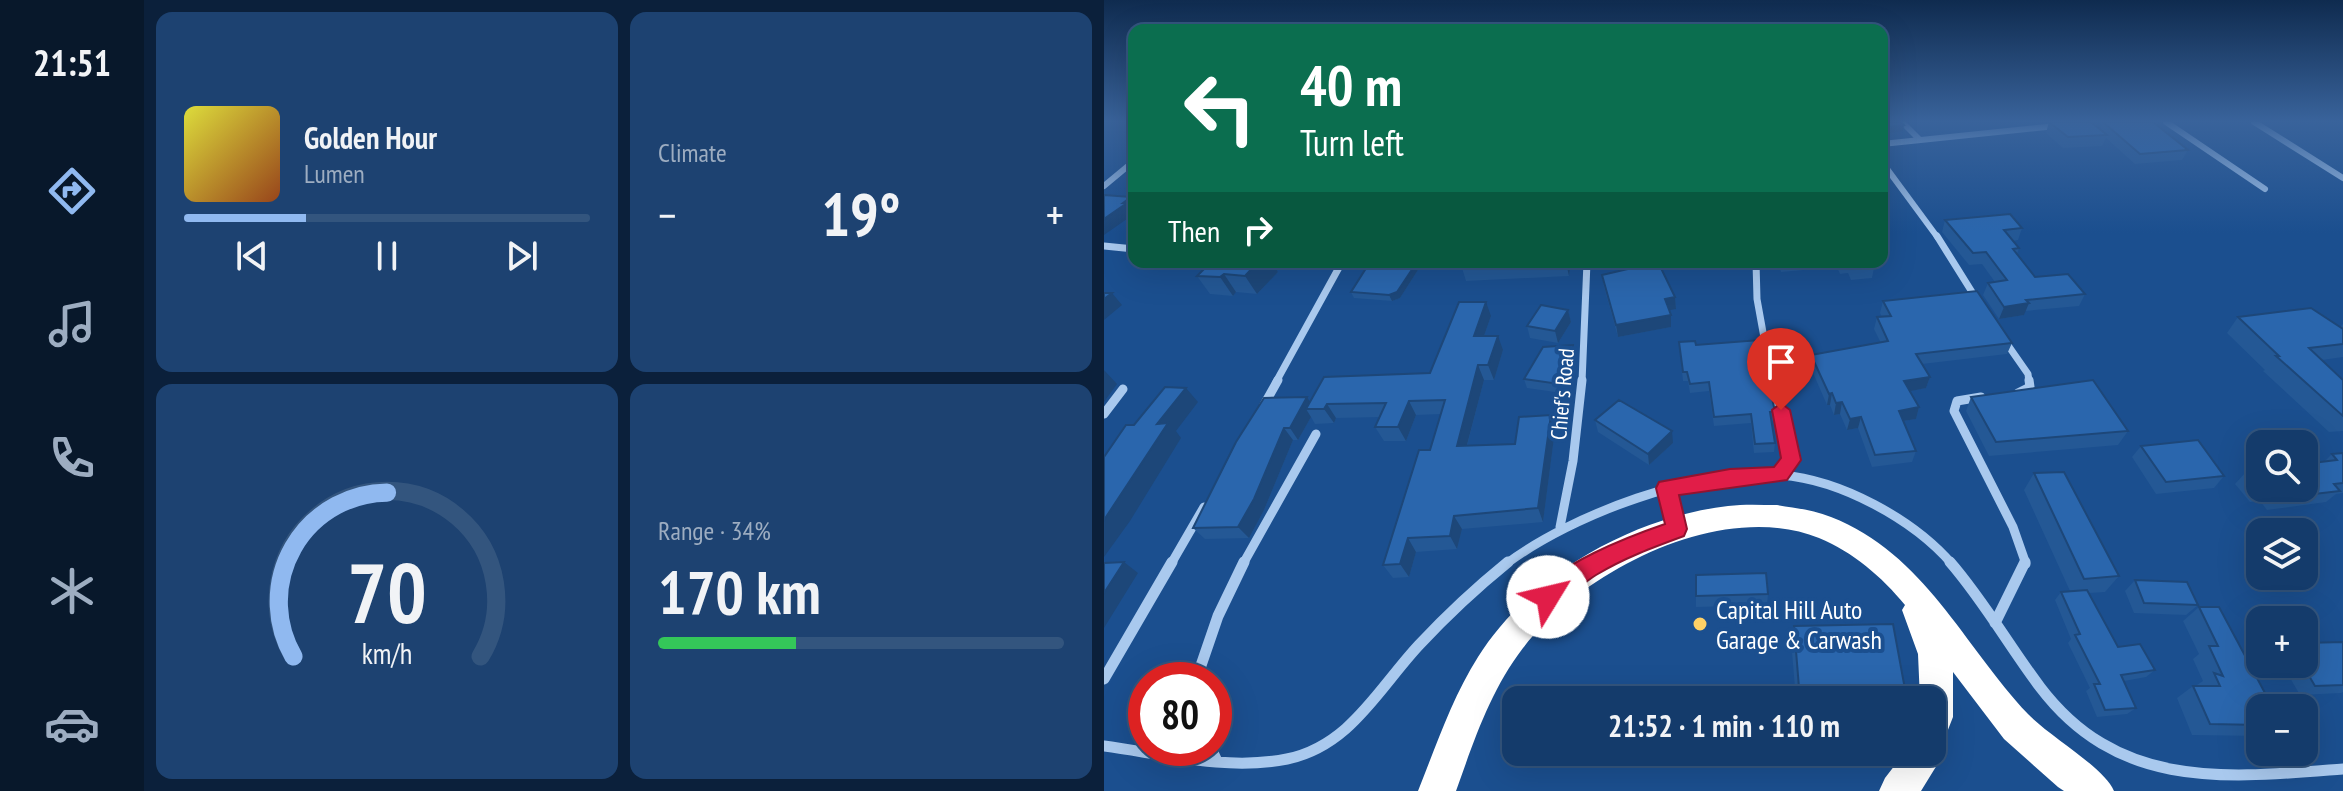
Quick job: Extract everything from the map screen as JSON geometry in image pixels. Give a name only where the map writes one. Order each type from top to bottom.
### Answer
[{"type":"highway","points":[[1437,791],[1465,719],[1490,668],[1513,635],[1548,597],[1588,568],[1629,547],[1677,529],[1732,518],[1781,516],[1831,529],[1867,549],[1902,579],[2008,717],[2055,763],[2095,791]]},
{"type":"highway","points":[[1902,579],[1926,624],[1938,672],[1938,686]]},
{"type":"highway","points":[[1898,791],[1917,766]]},
{"type":"street","points":[[2221,159],[2265,189]]},
{"type":"street","points":[[2313,159],[2343,178]]},
{"type":"street","points":[[1104,186],[1128,166]]},
{"type":"street","points":[[1888,170],[1931,227],[1984,310]]},
{"type":"street","points":[[1104,246],[1128,248]]},
{"type":"street","points":[[1260,412],[1339,268]]},
{"type":"street","name":"Chief's Road","points":[[1560,527],[1572,478],[1582,405],[1587,268]]},
{"type":"street","points":[[1756,268],[1757,299],[1769,368],[1791,460],[1780,475]]},
{"type":"street","points":[[1999,331],[2028,374],[2030,387],[2007,395]]},
{"type":"street","points":[[1104,414],[1123,389]]},
{"type":"street","points":[[1995,397],[1967,398],[1954,406],[1959,424],[2013,527],[2026,564],[1995,623]]},
{"type":"street","points":[[1201,662],[1260,532],[1316,434]]},
{"type":"street","points":[[1232,757],[1265,764],[1309,753],[1356,722],[1412,652],[1461,598],[1509,559],[1560,527],[1667,488],[1730,478],[1780,475],[1833,487],[1881,510],[1927,539],[1963,577],[2070,720],[2114,752],[2160,768],[2247,775],[2343,769]]},
{"type":"street","points":[[1667,488],[1677,529]]},
{"type":"street","points":[[1104,679],[1213,492]]},
{"type":"street","points":[[1104,746],[1128,748]]},
{"type":"building","points":[[1104,195],[1128,197],[1123,203],[1127,203],[1104,219]]},
{"type":"building","points":[[2010,214],[2022,228],[2004,230],[2019,248],[2013,249],[2035,277],[2068,274],[2085,294],[2026,300],[2029,303],[2004,307],[1988,283],[2007,280],[1986,252],[1973,253],[1945,220]]},
{"type":"building","points":[[1205,268],[1252,268],[1245,276],[1197,276]]},
{"type":"building","points":[[1366,268],[1413,268],[1397,292],[1389,295],[1351,292]]},
{"type":"building","points":[[1632,268],[1661,268],[1675,297],[1665,299],[1671,315],[1616,325],[1602,275]]},
{"type":"building","points":[[1977,291],[2012,343],[1916,354],[1930,377],[1904,381],[1919,407],[1899,411],[1916,451],[1875,455],[1861,417],[1850,419],[1842,402],[1836,403],[1811,355],[1888,341],[1877,317],[1891,316],[1883,301]]},
{"type":"building","points":[[1459,302],[1486,302],[1474,336],[1498,336],[1488,365],[1478,365],[1457,446],[1515,444],[1519,417],[1551,415],[1538,508],[1454,516],[1450,536],[1408,538],[1400,564],[1383,565],[1419,450],[1430,450],[1445,400],[1409,401],[1398,427],[1375,427],[1386,403],[1327,404],[1324,409],[1306,409],[1324,377],[1430,373]]},
{"type":"building","points":[[1541,305],[1568,310],[1555,331],[1527,326]]},
{"type":"building","points":[[2311,308],[2343,329],[2343,344],[2309,348],[2343,380],[2343,416],[2238,317]]},
{"type":"building","points":[[1760,340],[1775,412],[1770,412],[1775,443],[1755,444],[1751,414],[1714,417],[1709,382],[1690,384],[1687,372],[1683,372],[1679,342],[1695,341],[1696,345]]},
{"type":"building","points":[[1573,345],[1571,362],[1568,362],[1559,384],[1524,379],[1543,347]]},
{"type":"building","points":[[2093,380],[2128,431],[1996,442],[1971,397]]},
{"type":"building","points":[[1165,387],[1186,388],[1157,424],[1168,423],[1104,520],[1104,457],[1126,425],[1134,425]]},
{"type":"building","points":[[1307,397],[1290,428],[1284,428],[1254,499],[1238,527],[1193,528],[1236,442],[1264,398]]},
{"type":"building","points":[[1619,400],[1672,431],[1648,454],[1595,420]]},
{"type":"building","points":[[2198,440],[2224,476],[2166,482],[2141,446]]},
{"type":"building","points":[[2343,453],[2343,483],[2334,484],[2340,491],[2318,494],[2318,462],[2337,460],[2332,454]]},
{"type":"building","points":[[2064,472],[2119,576],[2084,579],[2034,473]]},
{"type":"building","points":[[1124,562],[1104,593],[1104,563]]},
{"type":"building","points":[[1766,573],[1768,594],[1696,596],[1696,575]]},
{"type":"building","points":[[2135,580],[2187,582],[2198,605],[2144,603]]},
{"type":"building","points":[[2087,590],[2118,647],[2140,644],[2155,670],[2121,675],[2136,708],[2105,710],[2094,684],[2100,684],[2075,635],[2080,634],[2061,592]]},
{"type":"building","points":[[2199,607],[2219,607],[2246,658],[2246,678],[2257,678],[2266,694],[2246,694],[2246,725],[2210,724],[2193,686],[2220,686],[2214,673],[2223,676],[2209,646],[2218,646]]},
{"type":"building","points":[[1893,624],[1904,686],[1799,686],[1794,626]]},
{"type":"building","points":[[2343,642],[2343,685],[2315,686],[2310,678],[2318,678],[2318,643]]},
{"type":"place","name":"Capital Hill Auto Garage & Carwash","points":[[1700,624]]},
{"type":"route","points":[[1548,597],[1588,568],[1629,547],[1677,529],[1667,488],[1730,478],[1780,475],[1791,460],[1781,410]]}]
